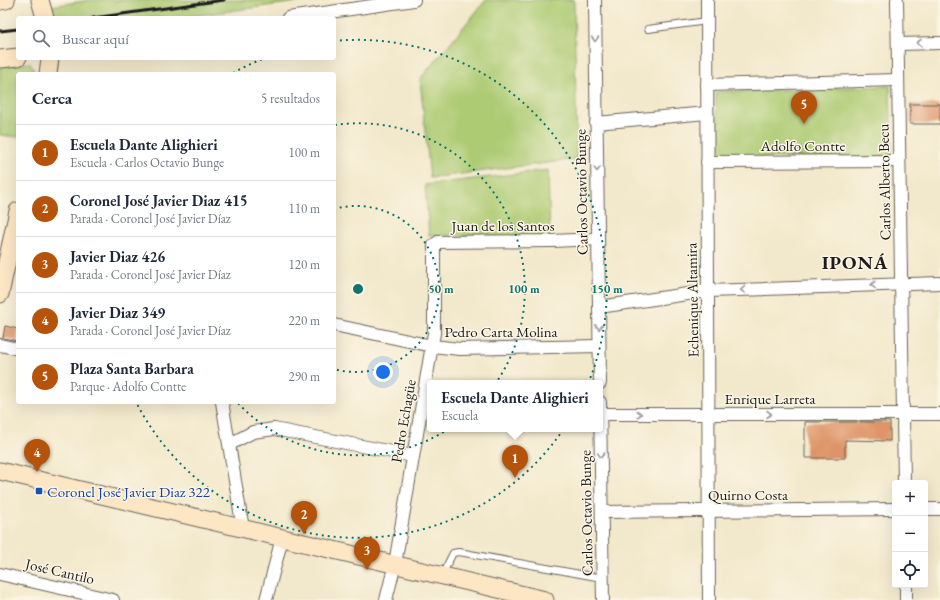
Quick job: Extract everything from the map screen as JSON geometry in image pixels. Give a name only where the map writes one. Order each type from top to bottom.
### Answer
[{"type":"main road","points":[[0,1],[6,0]]},
{"type":"main road","points":[[40,0],[44,16]]},
{"type":"main road","points":[[0,59],[16,56]]},
{"type":"main road","points":[[48,72],[50,60]]},
{"type":"main road","points":[[0,294],[16,220]]},
{"type":"main road","points":[[0,471],[442,575],[506,596],[545,600]]},
{"type":"street","points":[[302,16],[414,0]]},
{"type":"street","name":"Carlos Octavio Bunge","points":[[595,0],[600,380]]},
{"type":"street","name":"Echenique Altamira","points":[[706,0],[710,414],[710,600]]},
{"type":"street","name":"Carlos Alberto Becu","points":[[897,0],[904,480]]},
{"type":"street","points":[[898,44],[940,43]]},
{"type":"street","points":[[707,85],[898,80]]},
{"type":"street","points":[[596,123],[707,113]]},
{"type":"street","name":"Adolfo Contte","points":[[707,162],[899,161]]},
{"type":"street","name":"Juan de los Santos","points":[[434,245],[438,242],[598,239]]},
{"type":"street","name":"Pedro Echagüe","points":[[386,600],[395,564],[434,332],[434,245]]},
{"type":"street","points":[[599,307],[708,291],[940,283]]},
{"type":"street","name":"Pedro Carta Molina","points":[[336,325],[432,346],[475,350],[599,346]]},
{"type":"street","points":[[0,345],[16,348]]},
{"type":"street","points":[[222,404],[243,529]]},
{"type":"street","name":"Enrique Larreta","points":[[603,414],[940,414]]},
{"type":"street","points":[[230,444],[254,432],[274,429],[413,456]]},
{"type":"street","name":"Carlos Octavio Bunge","points":[[600,432],[603,600]]},
{"type":"street","name":"Quirno Costa","points":[[602,512],[892,509]]},
{"type":"street","points":[[928,509],[940,509]]},
{"type":"street","points":[[266,600],[282,538]]},
{"type":"street","name":"José Cantilo","points":[[0,574],[113,600]]},
{"type":"street","points":[[906,588],[906,600]]},
{"type":"lane","points":[[648,29],[707,21]]},
{"type":"lane","points":[[442,575],[453,553],[459,552],[602,578]]},
{"type":"green space","points":[[90,0],[312,0],[192,16],[48,16],[46,7]]},
{"type":"green space","points":[[486,0],[574,0],[577,159],[430,178],[420,79]]},
{"type":"green space","points":[[30,63],[34,70],[34,72],[16,72],[16,137],[0,135],[0,67]]},
{"type":"green space","points":[[890,86],[892,158],[717,157],[716,92]]},
{"type":"green space","points":[[548,170],[550,238],[429,235],[425,185]]},
{"type":"building","points":[[910,104],[940,104],[940,124],[910,124]]},
{"type":"building","points":[[5,326],[16,329],[16,341],[3,338]]},
{"type":"building","points":[[805,422],[890,422],[890,441],[845,440],[845,458],[805,458]]},
{"type":"railway","points":[[108,16],[224,0]]},
{"type":"railway","points":[[0,31],[16,29]]},
{"type":"place","name":"Plaza Santa Barbara","points":[[804,124]]},
{"type":"place","name":"Javier Diaz 349","points":[[37,472]]},
{"type":"place","name":"Escuela Dante Alighieri","points":[[515,478]]},
{"type":"place","name":"Coronel José Javier Diaz 322","points":[[39,491]]},
{"type":"place","name":"Coronel José Javier Diaz 415","points":[[304,534]]},
{"type":"place","name":"Javier Diaz 426","points":[[367,570]]},
{"type":"district","name":"IPONÁ","points":[[855,262]]}]
